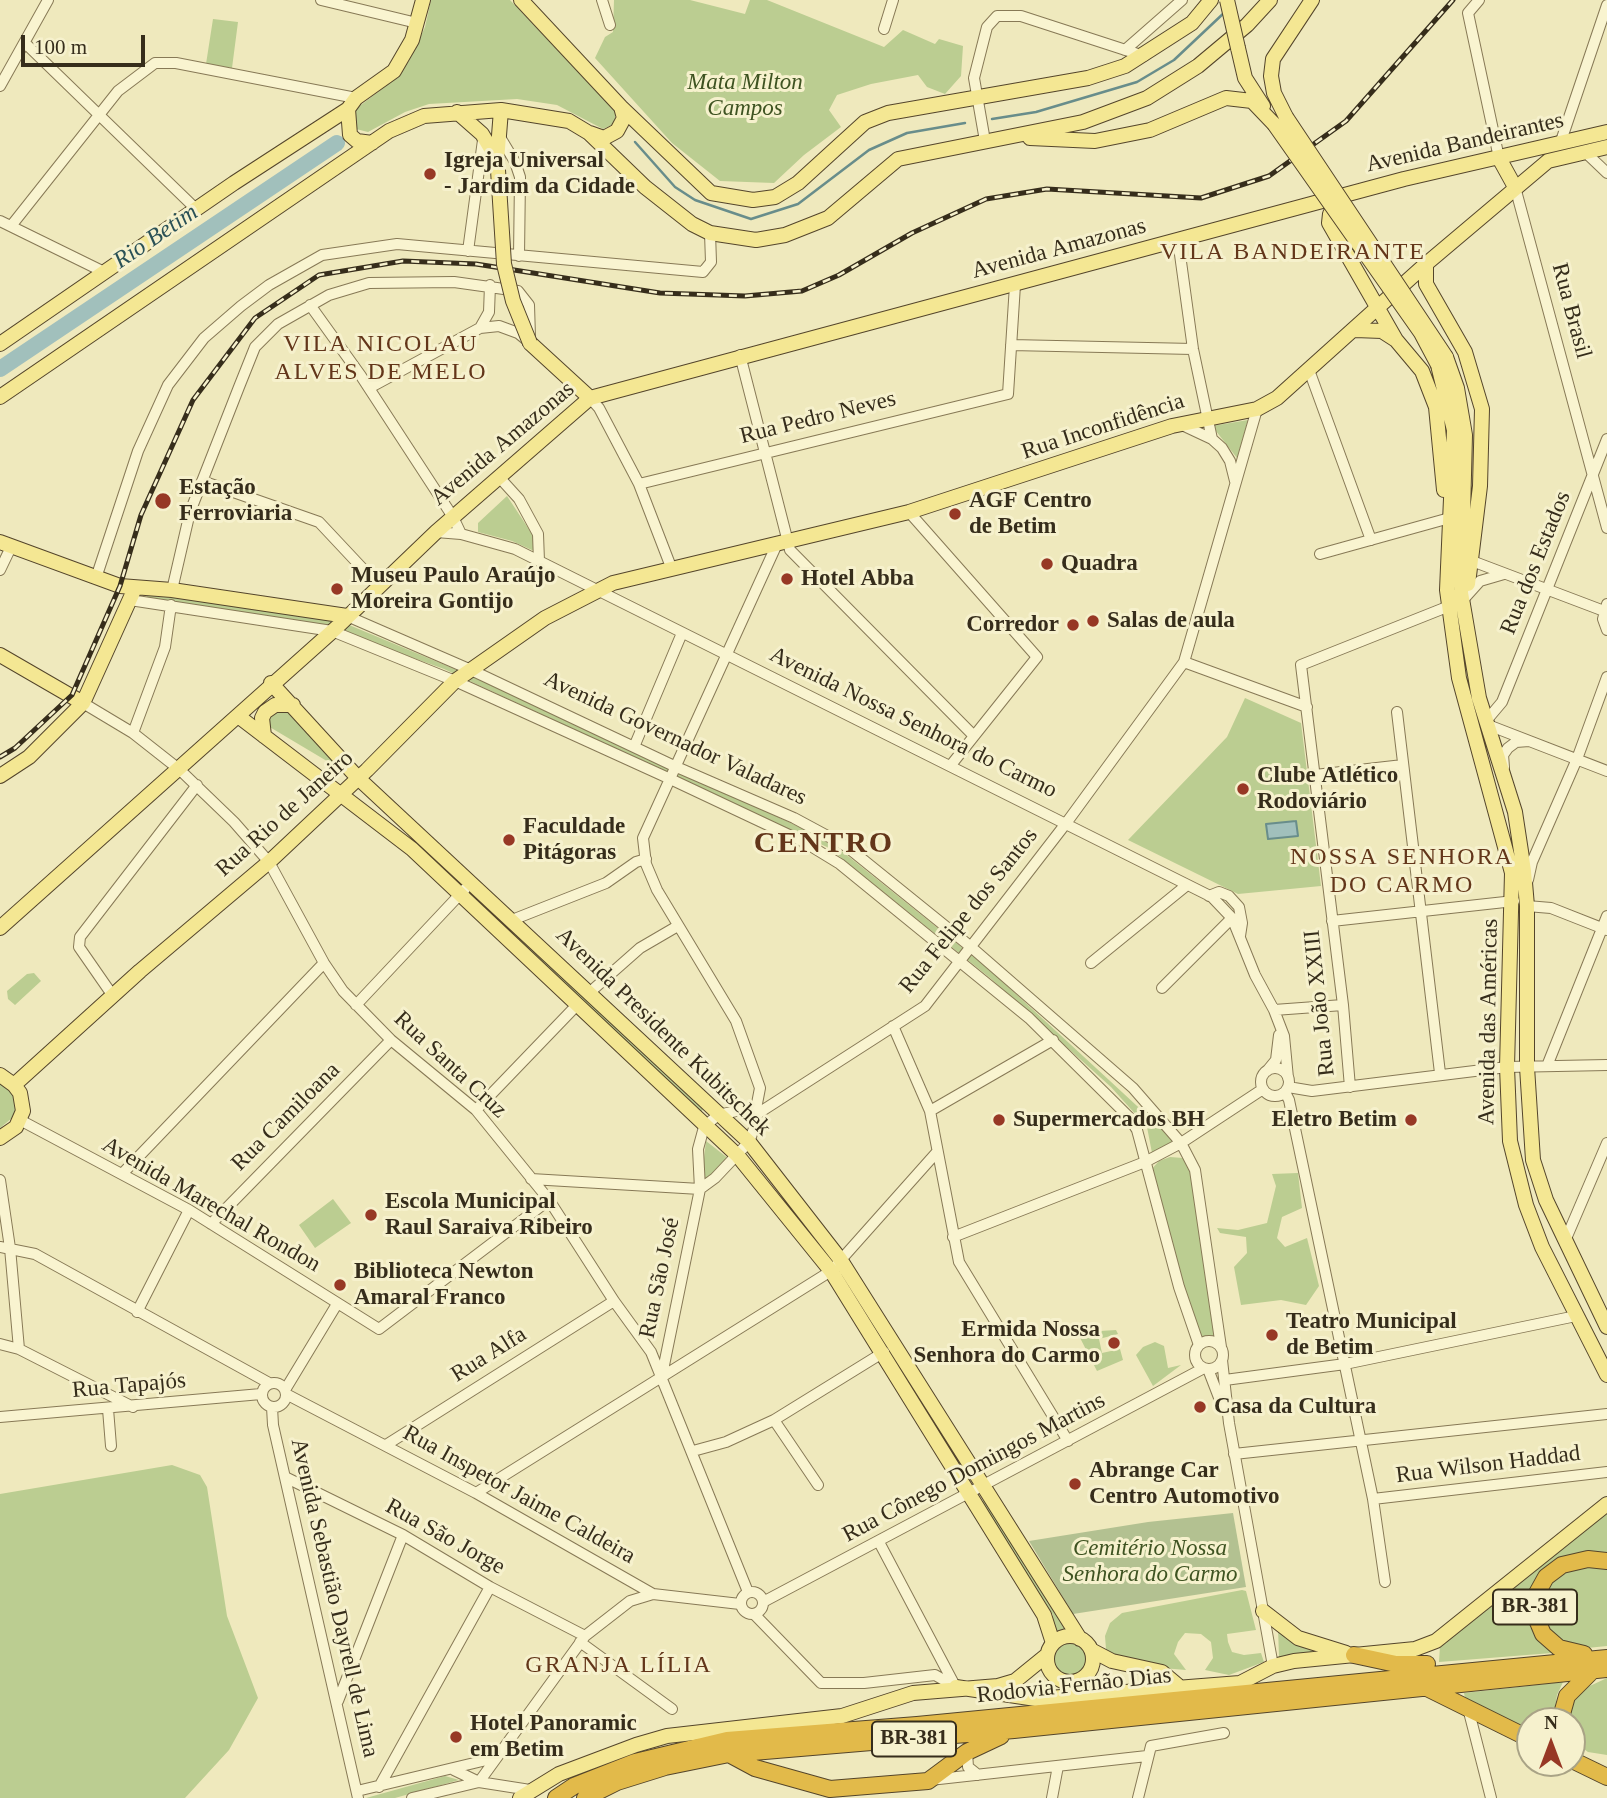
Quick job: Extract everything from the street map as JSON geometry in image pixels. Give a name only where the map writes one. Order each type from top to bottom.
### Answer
[{"type":"highway","name":"BR-381","points":[[1607,1561],[1575,1560],[1553,1570],[1540,1586],[1535,1605],[1543,1634],[1559,1648],[1580,1654],[1607,1656]]},
{"type":"highway","points":[[1354,1655],[1396,1664],[1474,1668]]},
{"type":"highway","name":"Rodovia Fernão Dias","points":[[556,1798],[583,1782],[635,1762],[727,1740],[917,1726],[1189,1696],[1318,1687],[1364,1679],[1607,1656]]},
{"type":"highway","points":[[1564,1707],[1567,1696],[1600,1670]]},
{"type":"highway","name":"Rodovia Fernão Dias","points":[[585,1798],[617,1782],[665,1767],[729,1754],[1014,1730],[1600,1670]]},
{"type":"highway","points":[[1240,1683],[1327,1677],[1364,1679]]},
{"type":"highway","points":[[1427,1688],[1516,1732]]},
{"type":"highway","points":[[729,1754],[755,1768],[830,1789],[928,1781],[967,1752],[1014,1730]]},
{"type":"highway","points":[[1586,1758],[1607,1762]]},
{"type":"highway","points":[[1586,1767],[1607,1777]]},
{"type":"main road","points":[[0,344],[352,103],[394,71],[412,40],[422,0]]},
{"type":"main road","points":[[521,0],[621,107],[711,193],[753,200],[775,197],[798,183],[865,122],[888,113],[976,100],[1088,78],[1144,56],[1192,23],[1212,0]]},
{"type":"main road","points":[[1227,0],[1241,46]]},
{"type":"main road","points":[[1236,0],[1245,78],[1278,118],[1420,333],[1442,361]]},
{"type":"main road","points":[[589,133],[645,187],[692,224],[710,233],[756,240],[785,235],[828,218],[898,159],[1083,122],[1147,98],[1198,66],[1247,25],[1270,0]]},
{"type":"main road","points":[[1278,118],[1271,76],[1273,59],[1312,0]]},
{"type":"main road","points":[[1007,137],[1095,141],[1150,130],[1226,97],[1252,101],[1278,118]]},
{"type":"main road","points":[[352,103],[349,135],[357,141],[372,143]]},
{"type":"main road","points":[[0,397],[389,131],[424,116],[501,110],[569,121],[604,138],[617,131],[624,118],[621,107]]},
{"type":"main road","points":[[501,110],[497,164],[504,264],[513,301],[530,343],[590,398]]},
{"type":"main road","points":[[457,112],[482,134],[497,164]]},
{"type":"main road","name":"Avenida Bandeirantes","points":[[1333,198],[1607,132]]},
{"type":"main road","name":"Avenida Bandeirantes","points":[[1548,161],[1607,147]]},
{"type":"main road","points":[[1499,158],[1515,187]]},
{"type":"main road","name":"Rua Inconfidência","points":[[595,591],[671,566],[782,543],[909,512],[1180,424],[1257,409],[1277,398],[1426,264],[1548,161]]},
{"type":"main road","points":[[1357,192],[1330,214],[1329,223],[1396,340],[1422,371],[1436,407],[1442,440],[1448,564]]},
{"type":"main road","name":"Avenida Amazonas","points":[[0,928],[332,631],[436,532],[590,398],[740,355],[1015,285],[1333,198]]},
{"type":"main road","name":"Avenida das Américas","points":[[1426,264],[1426,284],[1468,360],[1482,409],[1481,473],[1472,561],[1469,582],[1457,600]]},
{"type":"main road","points":[[1355,330],[1382,331],[1396,340]]},
{"type":"main road","name":"Avenida das Américas","points":[[1442,361],[1454,430],[1448,564],[1479,698],[1515,812],[1526,887],[1521,903],[1507,1067],[1510,1141],[1526,1205],[1576,1316],[1602,1356],[1607,1375]]},
{"type":"main road","name":"Avenida das Américas","points":[[1442,361],[1457,388],[1465,435],[1457,600],[1459,678],[1521,903],[1530,1143],[1546,1200],[1607,1328]]},
{"type":"main road","points":[[0,776],[29,757],[83,703],[133,594],[6,545]]},
{"type":"main road","name":"Avenida Governador Valadares","points":[[133,594],[172,590],[347,616]]},
{"type":"main road","name":"Rua Rio de Janeiro","points":[[15,1085],[113,996],[269,862],[469,669],[545,618],[595,591]]},
{"type":"main road","points":[[0,655],[83,703]]},
{"type":"main road","points":[[1459,678],[1475,675]]},
{"type":"main road","name":"Avenida Presidente Kubitschek","points":[[271,683],[358,778],[750,1142],[984,1486],[1080,1639]]},
{"type":"main road","points":[[264,736],[262,718],[265,712],[275,705],[293,705]]},
{"type":"main road","name":"Avenida Presidente Kubitschek","points":[[238,716],[412,849],[704,1127],[738,1156],[836,1265],[884,1352],[1044,1615],[1050,1649]]},
{"type":"main road","points":[[1498,815],[1515,812]]},
{"type":"main road","points":[[0,1075],[15,1085],[22,1102],[20,1120],[9,1133],[0,1138]]},
{"type":"main road","points":[[1526,1205],[1533,1196],[1546,1200]]},
{"type":"main road","points":[[956,1687],[1036,1699],[1181,1688],[1240,1683],[1273,1666],[1294,1661],[1415,1649],[1436,1641],[1607,1504]]},
{"type":"main road","points":[[1263,1611],[1298,1638],[1354,1655]]},
{"type":"main road","points":[[1066,1636],[1080,1639],[1091,1650],[1092,1665],[1088,1672],[1068,1682],[1060,1680],[1049,1670],[1050,1649],[1066,1636]]},
{"type":"main road","name":"Rodovia Fernão Dias","points":[[525,1794],[582,1765],[667,1736],[842,1716],[887,1699],[956,1687],[998,1686],[1015,1681],[1050,1649]]},
{"type":"main road","name":"Rodovia Fernão Dias","points":[[1091,1650],[1112,1661],[1162,1672],[1181,1688]]},
{"type":"street","points":[[0,86],[48,0]]},
{"type":"street","points":[[321,0],[417,23]]},
{"type":"street","points":[[602,0],[610,25]]},
{"type":"street","points":[[884,29],[893,0]]},
{"type":"street","points":[[1125,50],[1182,0]]},
{"type":"street","points":[[1479,0],[1468,13],[1499,158]]},
{"type":"street","points":[[1560,144],[1607,5]]},
{"type":"street","points":[[985,141],[974,78],[987,27],[997,16],[1021,16],[1144,56]]},
{"type":"street","points":[[25,43],[195,209]]},
{"type":"street","points":[[104,272],[5,224],[118,91],[155,62],[176,63],[352,103]]},
{"type":"street","points":[[468,251],[484,151],[482,134]]},
{"type":"street","points":[[500,137],[515,162],[520,177],[519,256]]},
{"type":"street","points":[[1585,152],[1607,173]]},
{"type":"street","name":"Rua Brasil","points":[[1515,187],[1607,528]]},
{"type":"street","points":[[96,578],[154,410],[167,385],[214,330],[269,285],[322,255],[397,244],[703,272],[711,262],[710,233]]},
{"type":"street","points":[[1178,240],[1193,349],[1212,439]]},
{"type":"street","points":[[172,590],[190,512],[255,347],[278,324],[329,295],[369,283],[454,282],[519,291],[530,312],[530,343]]},
{"type":"street","points":[[480,328],[492,300],[490,285]]},
{"type":"street","points":[[1015,285],[1011,345],[1193,349]]},
{"type":"street","points":[[310,305],[369,388],[453,517],[461,534]]},
{"type":"street","points":[[369,388],[480,328],[499,326],[518,333],[530,343]]},
{"type":"street","name":"Rua Pedro Neves","points":[[639,484],[1008,394],[1011,345]]},
{"type":"street","points":[[740,355],[782,543],[974,736]]},
{"type":"street","points":[[1309,370],[1371,540]]},
{"type":"street","points":[[590,398],[599,408],[639,484],[671,566]]},
{"type":"street","name":"Rua Felipe dos Santos","points":[[754,1116],[925,1006],[1184,662],[1257,409]]},
{"type":"street","points":[[1180,424],[1212,439],[1230,461],[1235,484]]},
{"type":"street","name":"Rua dos Estados","points":[[1487,723],[1502,702],[1604,454],[1607,439]]},
{"type":"street","points":[[1586,445],[1604,454]]},
{"type":"street","points":[[499,477],[519,499],[538,534],[539,561]]},
{"type":"street","points":[[202,481],[319,522],[379,586]]},
{"type":"street","points":[[909,512],[1037,657],[951,765]]},
{"type":"street","points":[[1321,554],[1446,519]]},
{"type":"street","name":"Avenida Nossa Senhora do Carmo","points":[[436,532],[461,534],[515,549],[1187,884],[1209,896],[1232,918],[1284,1035],[1287,1086],[1373,1499],[1385,1582]]},
{"type":"street","points":[[531,1179],[699,1189],[738,1156],[750,1142],[756,1129],[754,1116],[760,1087],[736,1021],[657,890],[646,859],[643,838],[727,654],[782,543]]},
{"type":"street","points":[[0,570],[6,545]]},
{"type":"street","points":[[1472,561],[1547,590],[1605,608],[1607,630]]},
{"type":"street","points":[[1457,600],[1480,581],[1504,574]]},
{"type":"street","name":"Avenida Governador Valadares","points":[[133,594],[171,606],[332,631],[455,681],[818,850],[1053,1040],[1129,1117],[1137,1130],[1197,1350]]},
{"type":"street","name":"Rua João XXIII","points":[[1350,1087],[1343,1006],[1301,665],[1457,600]]},
{"type":"street","points":[[133,733],[165,646],[171,606]]},
{"type":"street","name":"Avenida Governador Valadares","points":[[347,616],[469,669],[675,767],[794,818],[846,846],[971,947],[1133,1087],[1181,1143],[1195,1170],[1221,1348]]},
{"type":"street","points":[[634,747],[682,633]]},
{"type":"street","points":[[1184,662],[1307,707]]},
{"type":"street","points":[[1526,887],[1539,846],[1577,759],[1607,677]]},
{"type":"street","points":[[1479,698],[1492,703],[1502,702]]},
{"type":"street","name":"Rua Santa Cruz","points":[[83,703],[133,733],[197,785],[269,862],[324,963],[356,1005],[391,1041],[475,1110],[548,1200],[651,1352],[748,1592]]},
{"type":"street","points":[[1397,712],[1440,1073]]},
{"type":"street","points":[[1487,723],[1607,771]]},
{"type":"street","points":[[1505,779],[1503,755],[1516,742],[1532,741]]},
{"type":"street","points":[[1315,775],[1403,765]]},
{"type":"street","points":[[113,996],[79,947],[80,937],[197,785]]},
{"type":"street","points":[[1520,834],[1527,845],[1539,846]]},
{"type":"street","points":[[512,920],[606,883],[636,862],[646,859]]},
{"type":"street","points":[[356,1005],[472,882]]},
{"type":"street","points":[[1091,963],[1187,884]]},
{"type":"street","points":[[1209,896],[1219,892],[1229,896],[1239,907],[1242,923],[1240,936]]},
{"type":"street","points":[[1332,921],[1521,903],[1551,908],[1605,929]]},
{"type":"street","points":[[1547,1066],[1605,929],[1607,916]]},
{"type":"street","points":[[1162,988],[1232,918]]},
{"type":"street","points":[[589,993],[640,948],[677,927]]},
{"type":"street","points":[[122,1174],[324,963]]},
{"type":"street","points":[[475,1110],[576,1006]]},
{"type":"street","points":[[1274,1010],[1343,1006]]},
{"type":"street","name":"Avenida Nossa Senhora do Carmo","points":[[1266,1072],[1276,1060],[1279,1025]]},
{"type":"street","points":[[893,1026],[930,1111],[953,1237],[966,1278],[1068,1441]]},
{"type":"street","points":[[930,1111],[1053,1040]]},
{"type":"street","name":"Rua Camiloana","points":[[211,1224],[391,1041]]},
{"type":"street","points":[[1287,1086],[1273,1096],[1263,1089],[1262,1079],[1266,1072],[1279,1069],[1287,1086],[1300,1092],[1507,1067],[1607,1065]]},
{"type":"street","points":[[1147,1166],[1263,1089]]},
{"type":"street","points":[[704,1127],[718,1115],[741,1110],[754,1116]]},
{"type":"street","name":"Avenida Marechal Rondon","points":[[20,1120],[189,1210],[379,1329],[548,1200]]},
{"type":"street","name":"Rua São José","points":[[662,1375],[699,1189],[698,1149],[704,1127]]},
{"type":"street","points":[[1565,1241],[1607,1143]]},
{"type":"street","points":[[476,1493],[662,1375],[675,1372],[836,1265],[937,1152]]},
{"type":"street","points":[[953,1237],[1147,1166],[1168,1155],[1188,1156]]},
{"type":"street","points":[[0,1180],[5,1247],[19,1349]]},
{"type":"street","points":[[137,1312],[189,1210]]},
{"type":"street","points":[[5,1247],[35,1254],[269,1383],[280,1384],[286,1392]]},
{"type":"street","name":"Rua Alfa","points":[[386,1445],[614,1301]]},
{"type":"street","points":[[269,1383],[261,1394],[265,1404],[272,1407],[284,1402],[286,1392],[337,1304]]},
{"type":"street","points":[[1225,1380],[1345,1364],[1576,1316]]},
{"type":"street","points":[[1161,1391],[1197,1350],[1212,1341],[1221,1348],[1234,1454],[1273,1666]]},
{"type":"street","points":[[0,1344],[19,1349],[133,1407]]},
{"type":"street","points":[[1197,1350],[1229,1423]]},
{"type":"street","points":[[693,1451],[726,1442],[774,1420],[884,1352]]},
{"type":"street","points":[[1206,1368],[1218,1366],[1222,1360]]},
{"type":"street","name":"Rua Cônego Domingos Martins","points":[[763,1602],[1206,1368]]},
{"type":"street","name":"Rua Inspetor Jaime Caldeira","points":[[286,1392],[476,1493],[653,1594],[740,1604]]},
{"type":"street","name":"Rua Tapajós","points":[[0,1417],[261,1394]]},
{"type":"street","name":"Avenida Sebastião Dayrell de Lima","points":[[272,1407],[273,1425],[358,1795]]},
{"type":"street","points":[[108,1409],[111,1446]]},
{"type":"street","points":[[1234,1454],[1607,1415]]},
{"type":"street","points":[[774,1420],[818,1485]]},
{"type":"street","name":"Rua Wilson Haddad","points":[[1373,1499],[1607,1472]]},
{"type":"street","name":"Rua São Jorge","points":[[285,1477],[403,1535],[582,1639],[672,1709]]},
{"type":"street","points":[[338,1701],[403,1535]]},
{"type":"street","points":[[879,1542],[956,1687]]},
{"type":"street","points":[[379,1787],[490,1587]]},
{"type":"street","points":[[754,1614],[760,1610],[763,1602],[758,1594],[748,1592],[740,1604],[745,1612],[754,1614],[821,1683],[864,1683],[935,1675],[956,1687]]},
{"type":"street","points":[[412,1798],[479,1782],[582,1639],[630,1601],[653,1594]]},
{"type":"street","points":[[1468,1708],[1491,1798]]},
{"type":"street","points":[[1138,1798],[1147,1756],[1155,1744],[1224,1733]]},
{"type":"street","points":[[967,1752],[968,1767],[978,1775]]},
{"type":"street","points":[[928,1781],[1147,1756]]},
{"type":"street","points":[[358,1795],[379,1787],[495,1758]]},
{"type":"street","points":[[1052,1798],[1058,1766]]},
{"type":"street","points":[[454,1770],[479,1782],[525,1794]]},
{"type":"green space","points":[[431,0],[510,0],[616,112],[614,124],[603,129],[557,105],[517,99],[429,104],[405,112],[368,132],[356,129],[353,111],[386,86],[409,61],[425,27]]},
{"type":"green space","name":"Mata Milton Campos","points":[[614,0],[690,0],[745,14],[750,0],[767,0],[884,47],[903,30],[935,44],[939,39],[963,46],[961,76],[945,94],[927,87],[918,75],[871,84],[837,95],[829,110],[841,127],[804,155],[774,183],[720,181],[672,143],[595,58],[605,37],[613,32]]},
{"type":"green space","points":[[213,19],[238,22],[232,68],[206,64]]},
{"type":"green space","points":[[1248,420],[1237,458],[1212,426]]},
{"type":"green space","points":[[507,496],[536,540],[534,551],[512,541],[478,532],[478,523]]},
{"type":"green space","points":[[148,592],[330,617],[507,691],[810,832],[843,852],[990,970],[1176,1142],[1152,1153],[1147,1127],[1111,1087],[990,978],[829,848],[444,669],[322,625],[146,600]]},
{"type":"green space","name":"Clube Atlético Rodoviário","points":[[1245,698],[1301,723],[1321,886],[1238,894],[1128,840],[1227,737]]},
{"type":"green space","points":[[275,709],[286,710],[347,773],[268,726],[266,721]]},
{"type":"green space","points":[[473,890],[704,1107],[700,1115],[467,898]]},
{"type":"green space","points":[[34,973],[41,981],[15,1005],[8,999],[7,991],[27,974]]},
{"type":"green space","points":[[0,1080],[14,1093],[16,1110],[12,1118],[0,1128]]},
{"type":"green space","points":[[706,1141],[729,1159],[702,1184],[702,1175]]},
{"type":"green space","points":[[1170,1157],[1183,1158],[1192,1166],[1217,1340],[1211,1337],[1199,1340],[1150,1171],[1159,1161]]},
{"type":"green space","points":[[1298,1173],[1302,1208],[1282,1217],[1277,1238],[1285,1247],[1307,1238],[1319,1286],[1306,1305],[1281,1300],[1241,1305],[1234,1267],[1247,1253],[1246,1237],[1220,1233],[1217,1228],[1238,1230],[1267,1223],[1276,1186],[1272,1174]]},
{"type":"green space","points":[[333,1199],[351,1223],[315,1248],[299,1225]]},
{"type":"green space","points":[[1093,1326],[1100,1331],[1116,1330],[1118,1334],[1099,1339],[1102,1353],[1120,1349],[1123,1360],[1097,1371],[1076,1330]]},
{"type":"green space","points":[[1155,1342],[1164,1346],[1168,1368],[1181,1365],[1153,1386],[1136,1355],[1143,1347]]},
{"type":"green space","points":[[172,1465],[200,1475],[207,1487],[227,1616],[258,1698],[229,1750],[185,1798],[0,1798],[0,1494]]},
{"type":"green space","points":[[993,1496],[1073,1630],[1054,1635],[1053,1615],[980,1503]]},
{"type":"green space","name":"Cemitério Nossa Senhora do Carmo","points":[[1233,1513],[1246,1587],[1073,1614],[1029,1541],[1148,1522]]},
{"type":"green space","points":[[1607,1513],[1607,1553],[1588,1551],[1559,1558],[1540,1572],[1528,1593],[1527,1617],[1531,1628],[1552,1653],[1439,1662],[1440,1646]]},
{"type":"green space","points":[[1589,1566],[1607,1569],[1607,1646],[1587,1648],[1562,1641],[1549,1630],[1543,1614],[1544,1597],[1552,1582],[1566,1572]]},
{"type":"green space","points":[[1246,1591],[1256,1630],[1227,1634],[1228,1642],[1232,1652],[1244,1655],[1261,1653],[1264,1662],[1229,1675],[1205,1670],[1213,1658],[1211,1642],[1201,1634],[1185,1633],[1178,1642],[1174,1654],[1186,1670],[1162,1668],[1114,1657],[1106,1649],[1105,1636],[1110,1623],[1122,1613]]},
{"type":"green space","points":[[1278,1628],[1324,1652],[1279,1657]]},
{"type":"green space","points":[[1068,1640],[1081,1645],[1086,1658],[1081,1671],[1068,1676],[1055,1671],[1050,1658],[1055,1645]]},
{"type":"green space","points":[[1607,1678],[1607,1755],[1586,1751],[1586,1707],[1572,1707],[1579,1691]]},
{"type":"green space","points":[[1563,1682],[1555,1707],[1516,1707],[1516,1726],[1465,1698],[1464,1693]]},
{"type":"green space","points":[[445,1776],[459,1780],[395,1798],[366,1798]]},
{"type":"water","points":[[1296,821],[1298,836],[1268,839],[1266,824]]},
{"type":"waterway","points":[[992,119],[1036,112],[1137,82],[1174,60],[1225,12]]},
{"type":"waterway","points":[[635,142],[675,187],[695,200],[751,219],[798,204],[869,150],[907,133],[965,123]]},
{"type":"waterway","name":"Rio Betim","points":[[0,369],[337,143]]},
{"type":"railway","points":[[0,757],[15,748],[72,695],[120,586],[141,515],[193,400],[255,318],[319,275],[403,261],[476,264],[660,293],[745,296],[802,291],[839,275],[912,233],[986,199],[1047,189],[1201,198],[1269,176],[1346,121],[1453,0]]},
{"type":"place","name":"Igreja Universal - Jardim da Cidade","points":[[430,174]]},
{"type":"place","name":"Estação Ferroviaria","points":[[163,501]]},
{"type":"place","name":"AGF Centro de Betim","points":[[955,514]]},
{"type":"place","name":"Quadra","points":[[1047,564]]},
{"type":"place","name":"Hotel Abba","points":[[787,579]]},
{"type":"place","name":"Museu Paulo Araújo Moreira Gontijo","points":[[337,589]]},
{"type":"place","name":"Salas de aula","points":[[1093,621]]},
{"type":"place","name":"Corredor","points":[[1073,625]]},
{"type":"place","name":"Clube Atlético Rodoviário","points":[[1243,789]]},
{"type":"place","name":"Faculdade Pitágoras","points":[[509,840]]},
{"type":"place","name":"Supermercados BH","points":[[999,1120]]},
{"type":"place","name":"Eletro Betim","points":[[1411,1120]]},
{"type":"place","name":"Escola Municipal Raul Saraiva Ribeiro","points":[[371,1215]]},
{"type":"place","name":"Biblioteca Newton Amaral Franco","points":[[340,1285]]},
{"type":"place","name":"Teatro Municipal de Betim","points":[[1272,1335]]},
{"type":"place","name":"Ermida Nossa Senhora do Carmo","points":[[1114,1343]]},
{"type":"place","name":"Casa da Cultura","points":[[1200,1407]]},
{"type":"place","name":"Abrange Car Centro Automotivo","points":[[1075,1484]]},
{"type":"place","name":"Hotel Panoramic em Betim","points":[[456,1737]]},
{"type":"district","name":"VILA BANDEIRANTE","points":[[1293,253]]},
{"type":"district","name":"VILA NICOLAU ALVES DE MELO","points":[[381,359]]},
{"type":"district","name":"CENTRO","points":[[824,844]]},
{"type":"district","name":"NOSSA SENHORA DO CARMO","points":[[1402,872]]},
{"type":"district","name":"GRANJA LÍLIA","points":[[619,1666]]}]
